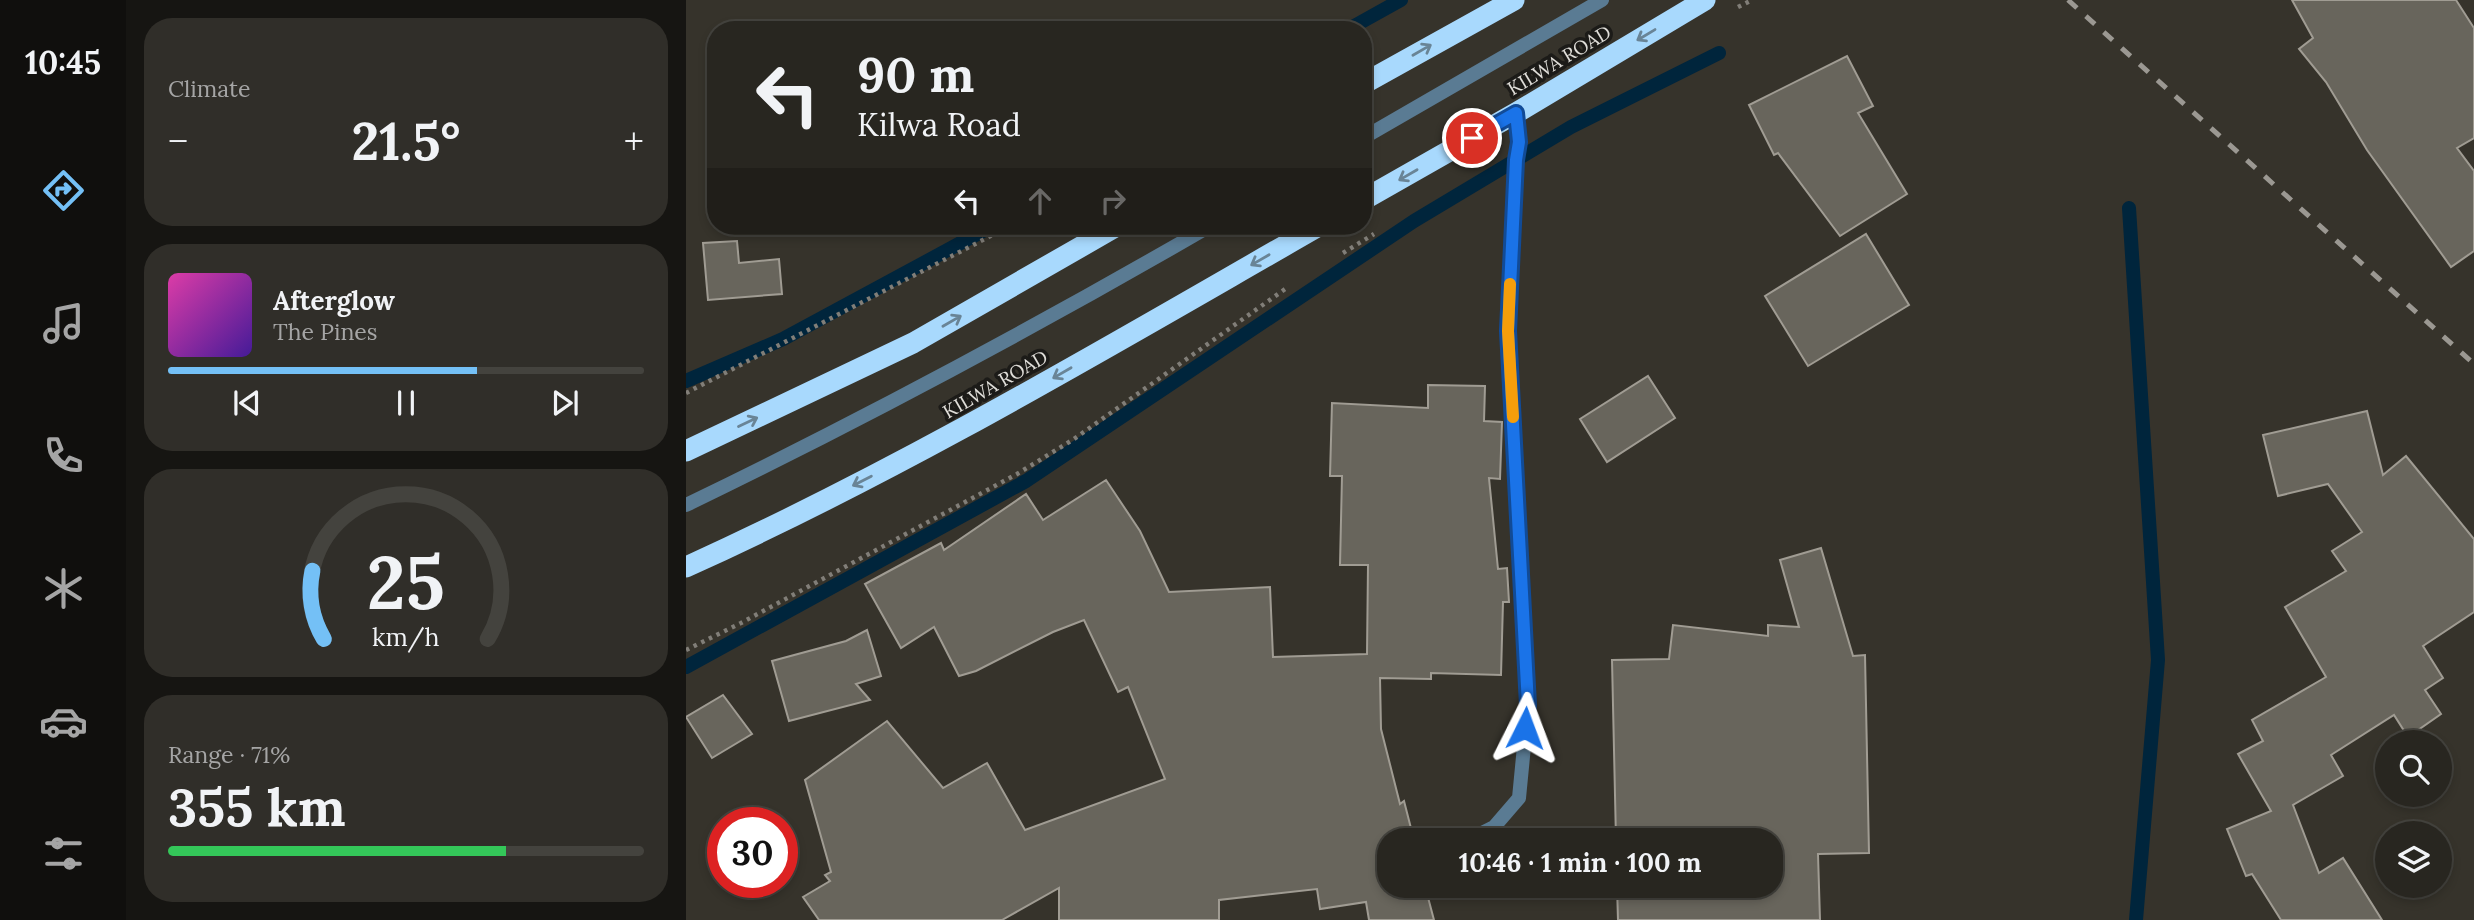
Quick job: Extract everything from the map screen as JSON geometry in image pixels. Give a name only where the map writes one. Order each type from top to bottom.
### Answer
[{"type":"highway","points":[[1372,79],[1514,0]]},
{"type":"highway","name":"KILWA ROAD","points":[[1372,195],[1705,0]]},
{"type":"highway","points":[[686,451],[913,344],[1101,235]]},
{"type":"highway","name":"KILWA ROAD","points":[[686,567],[954,434],[1303,235]]},
{"type":"street","points":[[1372,133],[1602,0]]},
{"type":"street","points":[[1492,828],[1519,798],[1528,705],[1508,331],[1519,142],[1516,113]]},
{"type":"street","points":[[686,505],[821,440],[1106,286],[1194,235]]},
{"type":"path","points":[[1729,12],[1752,0]]},
{"type":"path","points":[[1336,257],[1382,229]]},
{"type":"path","points":[[686,393],[993,235]]},
{"type":"path","points":[[686,650],[1017,474],[1074,439],[1290,286]]},
{"type":"building","points":[[2292,0],[2456,0],[2474,28],[2474,138],[2457,148],[2474,171],[2474,251],[2451,267],[2367,150],[2326,82],[2299,49],[2313,38]]},
{"type":"building","points":[[1847,56],[1873,106],[1858,113],[1907,194],[1840,236],[1778,153],[1774,155],[1749,105]]},
{"type":"building","points":[[1866,234],[1909,305],[1808,366],[1765,296]]},
{"type":"building","points":[[737,241],[739,263],[779,259],[782,294],[708,300],[703,243]]},
{"type":"building","points":[[1648,376],[1675,418],[1607,462],[1580,419]]},
{"type":"building","points":[[1428,385],[1485,386],[1484,421],[1502,422],[1500,479],[1489,478],[1498,569],[1507,568],[1509,602],[1503,602],[1501,675],[1431,673],[1431,679],[1380,678],[1381,729],[1400,804],[1404,801],[1411,828],[1377,828],[1377,898],[1428,898],[1434,920],[1369,920],[1366,902],[1320,909],[1317,889],[1219,900],[1219,920],[1059,920],[1059,888],[1002,920],[819,920],[803,897],[830,881],[825,875],[831,872],[805,780],[887,721],[943,788],[987,763],[1025,830],[1165,779],[1128,687],[1118,692],[1084,620],[1053,632],[976,671],[959,676],[934,627],[901,648],[865,584],[941,543],[944,550],[1026,494],[1043,520],[1106,480],[1140,531],[1169,592],[1270,587],[1273,657],[1367,654],[1368,565],[1340,565],[1342,476],[1330,476],[1332,403],[1428,408]]},
{"type":"building","points":[[2367,411],[2383,475],[2406,456],[2474,539],[2474,612],[2423,646],[2443,678],[2425,690],[2441,714],[2418,730],[2404,730],[2394,715],[2331,755],[2343,776],[2293,805],[2319,873],[2343,858],[2382,920],[2281,920],[2252,874],[2246,876],[2227,829],[2271,811],[2238,754],[2263,741],[2252,720],[2326,677],[2285,607],[2346,571],[2332,551],[2362,532],[2328,484],[2278,496],[2263,435]]},
{"type":"building","points":[[1821,548],[1853,656],[1865,655],[1869,853],[1818,854],[1820,920],[1618,920],[1617,898],[1783,898],[1783,828],[1616,828],[1612,660],[1669,659],[1673,625],[1768,636],[1768,625],[1799,627],[1780,560]]},
{"type":"building","points":[[867,630],[881,676],[856,684],[870,700],[789,721],[772,661],[846,641]]},
{"type":"building","points":[[723,695],[752,734],[712,758],[686,717]]},
{"type":"waterway","points":[[1363,21],[1401,0]]},
{"type":"waterway","points":[[686,667],[1026,481],[1414,221],[1571,127],[1719,53]]},
{"type":"waterway","points":[[2129,208],[2158,660],[2136,920]]},
{"type":"waterway","points":[[686,381],[783,339],[975,235]]},
{"type":"railway","points":[[2068,0],[2474,364]]},
{"type":"slow traffic","points":[[1510,284],[1508,331],[1513,417]]},
{"type":"route","points":[[1472,138],[1516,113],[1519,142],[1508,331],[1528,705],[1525,728]]}]
